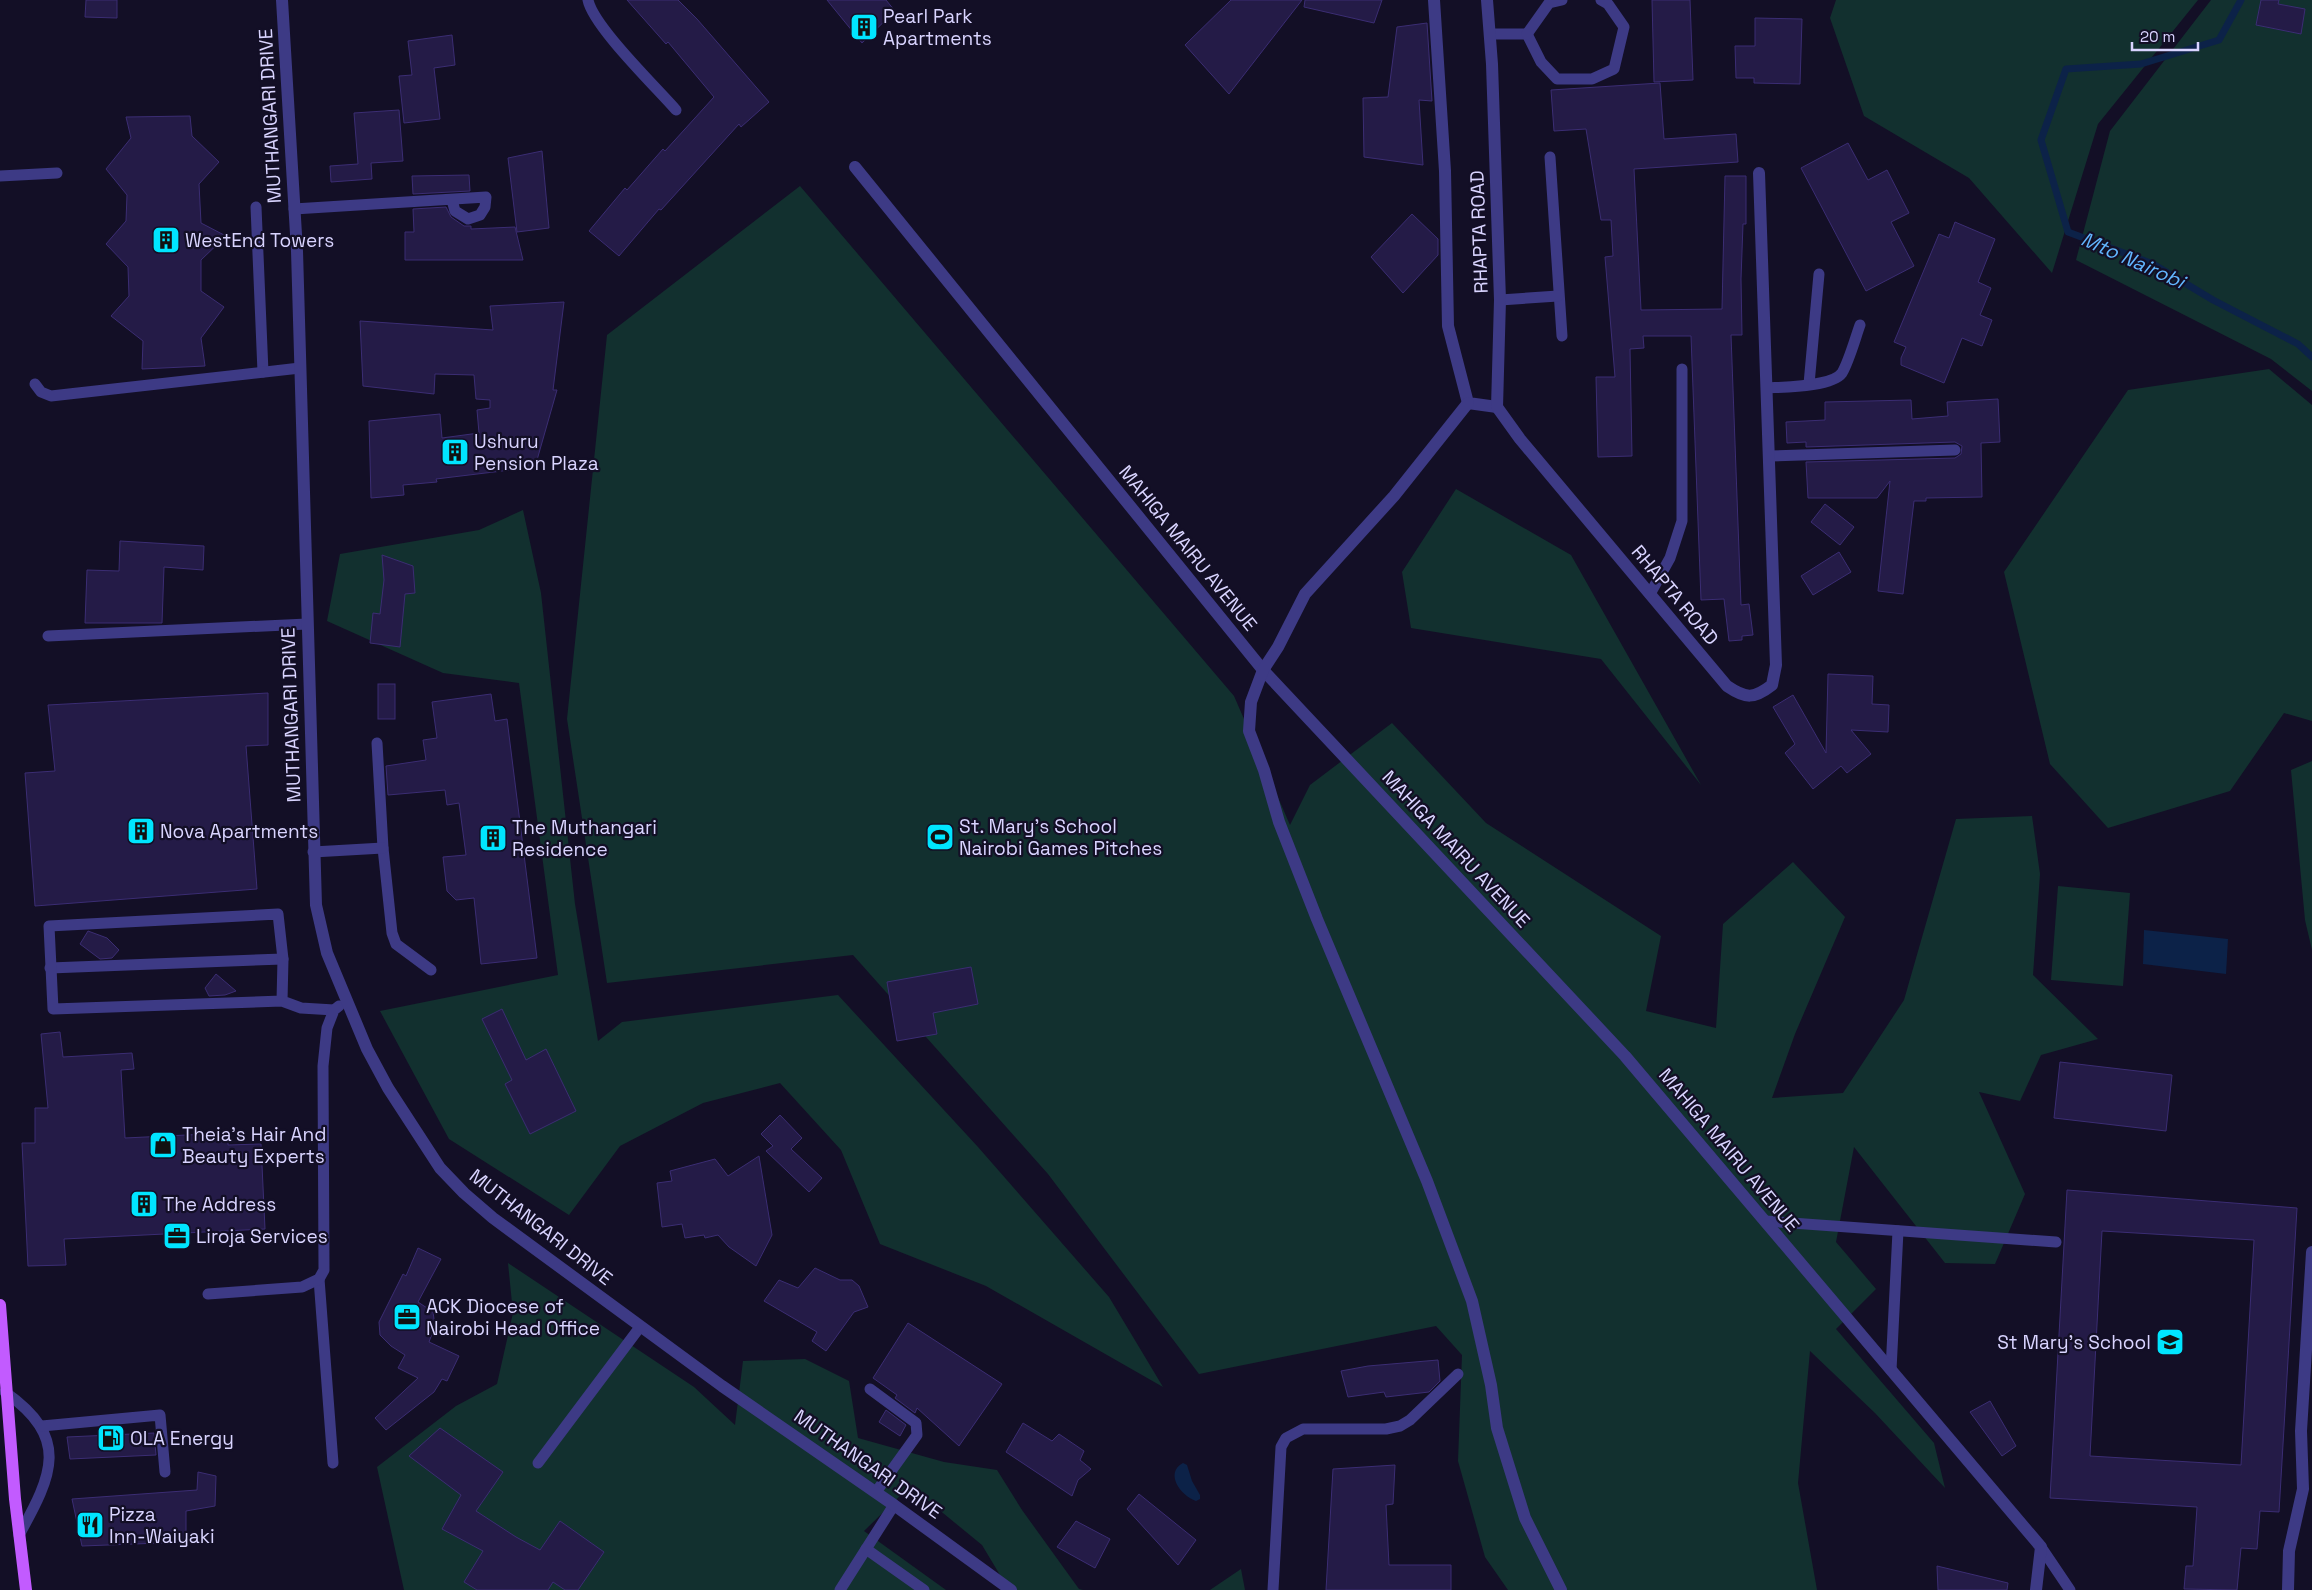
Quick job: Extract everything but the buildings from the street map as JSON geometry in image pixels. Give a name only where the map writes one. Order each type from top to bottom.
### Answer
[{"type":"main road","points":[[0,1306],[5,1392],[26,1590]]},
{"type":"street","name":"MUTHANGARI DRIVE","points":[[282,0],[297,251],[316,905],[327,953],[367,1049],[388,1088],[440,1168],[464,1193],[493,1218],[640,1327],[876,1492],[1012,1590]]},
{"type":"street","points":[[1434,0],[1445,171],[1448,326],[1468,403]]},
{"type":"street","name":"RHAPTA ROAD","points":[[1487,0],[1490,34],[1500,300],[1497,407],[1520,439],[1727,686],[1742,696],[1759,695],[1772,685],[1776,665],[1759,174]]},
{"type":"street","name":"MAHIGA MAIRU AVENUE","points":[[855,167],[1263,670],[1625,1056],[2041,1547]]},
{"type":"street","points":[[1468,403],[1497,407]]},
{"type":"street","points":[[1468,403],[1394,496],[1305,594],[1278,647],[1263,670],[1250,702],[1249,731],[1264,770],[1279,822],[1427,1181],[1472,1301],[1492,1385],[1500,1437],[1525,1518],[1561,1590]]},
{"type":"street","points":[[2288,1590],[2290,1551],[2303,1489],[2301,1431],[2312,1252]]},
{"type":"street","points":[[2036,1590],[2041,1547]]},
{"type":"lane","points":[[588,0],[589,6],[607,33],[676,110]]},
{"type":"lane","points":[[1527,34],[1549,3],[1562,0]]},
{"type":"lane","points":[[1527,34],[1541,62],[1556,78],[1592,79],[1599,76],[1614,69],[1624,27],[1608,4],[1601,0]]},
{"type":"lane","points":[[1490,34],[1527,34]]},
{"type":"lane","points":[[1550,157],[1562,336]]},
{"type":"lane","points":[[0,176],[57,173]]},
{"type":"lane","points":[[294,209],[452,200]]},
{"type":"lane","points":[[256,207],[263,372]]},
{"type":"lane","points":[[1809,384],[1819,274]]},
{"type":"lane","points":[[1500,300],[1558,296]]},
{"type":"lane","points":[[1766,388],[1824,382],[1841,374],[1860,325]]},
{"type":"lane","points":[[35,384],[41,392],[51,396],[300,368]]},
{"type":"lane","points":[[1650,594],[1670,558],[1682,521],[1682,369]]},
{"type":"lane","points":[[1769,456],[1955,450]]},
{"type":"lane","points":[[48,636],[307,624]]},
{"type":"lane","points":[[378,743],[383,848],[392,933],[396,944],[431,970]]},
{"type":"lane","points":[[313,852],[383,848]]},
{"type":"lane","points":[[282,1001],[283,959],[278,914],[49,926],[53,1009],[282,1001],[301,1008],[334,1010]]},
{"type":"lane","points":[[50,968],[283,959]]},
{"type":"lane","points":[[333,1463],[319,1279],[324,1270],[323,1066],[327,1028],[334,1010],[346,1000]]},
{"type":"lane","points":[[1765,1221],[2056,1242]]},
{"type":"lane","points":[[1891,1370],[1898,1231]]},
{"type":"lane","points":[[208,1294],[302,1287],[319,1279]]},
{"type":"lane","points":[[538,1463],[640,1327]]},
{"type":"lane","points":[[1274,1590],[1281,1448],[1286,1438],[1303,1430],[1386,1429],[1400,1426],[1410,1420],[1458,1374]]},
{"type":"lane","points":[[870,1389],[916,1422],[917,1435],[876,1492]]},
{"type":"lane","points":[[5,1392],[20,1402],[42,1426],[48,1442],[49,1455],[46,1482],[19,1535]]},
{"type":"lane","points":[[42,1426],[160,1415],[165,1472]]},
{"type":"lane","points":[[844,1589],[866,1549],[894,1505]]},
{"type":"lane","points":[[2041,1547],[2070,1590]]},
{"type":"lane","points":[[866,1549],[924,1590]]},
{"type":"green space","points":[[1836,0],[2198,0],[2098,124],[2052,273],[1969,178],[1864,116],[1830,18]]},
{"type":"green space","points":[[2211,0],[2312,0],[2312,391],[2271,359],[2076,260],[2110,131]]},
{"type":"green space","name":"St. Mary's School Nairobi Games Pitches","points":[[800,186],[1234,696],[1290,825],[1310,785],[1392,723],[1486,823],[1661,936],[1646,1011],[1716,1028],[1723,924],[1793,862],[1845,917],[1795,1034],[1772,1098],[1843,1093],[1904,1000],[1956,819],[2032,816],[2040,874],[2033,975],[2098,1039],[2041,1055],[2020,1101],[1979,1092],[2025,1194],[1995,1264],[1945,1263],[1854,1147],[1836,1242],[1876,1289],[1836,1329],[1934,1443],[1945,1488],[1875,1413],[1810,1351],[1798,1483],[1817,1590],[1508,1590],[1485,1557],[1458,1461],[1462,1355],[1436,1326],[1199,1374],[1048,1174],[853,955],[607,983],[567,719],[607,335]]},
{"type":"green space","points":[[2269,369],[2312,405],[2312,721],[2284,713],[2230,791],[2108,828],[2050,764],[2004,572],[2128,390]]},
{"type":"green space","points":[[1456,489],[1571,555],[1701,785],[1601,659],[1411,628],[1402,572]]},
{"type":"green space","points":[[523,510],[541,593],[575,904],[598,1041],[622,1022],[838,995],[978,1147],[1109,1297],[1163,1387],[986,1286],[880,1244],[841,1150],[780,1083],[703,1103],[620,1146],[569,1215],[449,1139],[380,1011],[558,975],[519,683],[443,673],[327,621],[340,554],[479,530]]},
{"type":"green space","points":[[2312,761],[2312,950],[2305,920],[2291,770]]},
{"type":"green space","points":[[2058,886],[2130,893],[2123,986],[2051,980]]},
{"type":"green space","points":[[508,1263],[694,1387],[735,1425],[743,1361],[805,1359],[849,1381],[858,1438],[944,1462],[997,1470],[1022,1510],[1079,1589],[1083,1590],[1009,1590],[982,1545],[910,1486],[864,1531],[946,1590],[404,1590],[377,1467],[456,1406],[497,1384],[513,1313]]},
{"type":"green space","points":[[1241,1569],[1245,1590],[1210,1590]]},
{"type":"water","points":[[2144,930],[2228,939],[2226,974],[2143,964]]},
{"type":"water","points":[[1183,1463],[1187,1465],[1192,1481],[1200,1495],[1200,1499],[1196,1501],[1185,1494],[1177,1484],[1175,1472],[1177,1467]]},
{"type":"waterway","name":"Mto Nairobi","points":[[2241,0],[2219,40],[2141,64],[2066,69],[2041,140],[2068,232],[2153,264],[2213,300],[2298,344],[2312,357]]},
{"type":"place","name":"Pearl Park Apartments","points":[[864,27]]},
{"type":"place","name":"WestEnd Towers","points":[[166,240]]},
{"type":"place","name":"Ushuru Pension Plaza","points":[[455,452]]},
{"type":"place","name":"Nova Apartments","points":[[141,831]]},
{"type":"place","name":"St. Mary's School Nairobi Games Pitches","points":[[940,837]]},
{"type":"place","name":"The Muthangari Residence","points":[[493,838]]},
{"type":"place","name":"Theia's Hair And Beauty Experts","points":[[163,1145]]},
{"type":"place","name":"The Address","points":[[144,1204]]},
{"type":"place","name":"Liroja Services","points":[[177,1236]]},
{"type":"place","name":"ACK Diocese of Nairobi Head Office","points":[[407,1317]]},
{"type":"place","name":"St Mary's School","points":[[2170,1342]]},
{"type":"place","name":"OLA Energy","points":[[111,1438]]},
{"type":"place","name":"Pizza Inn-Waiyaki","points":[[90,1525]]}]
